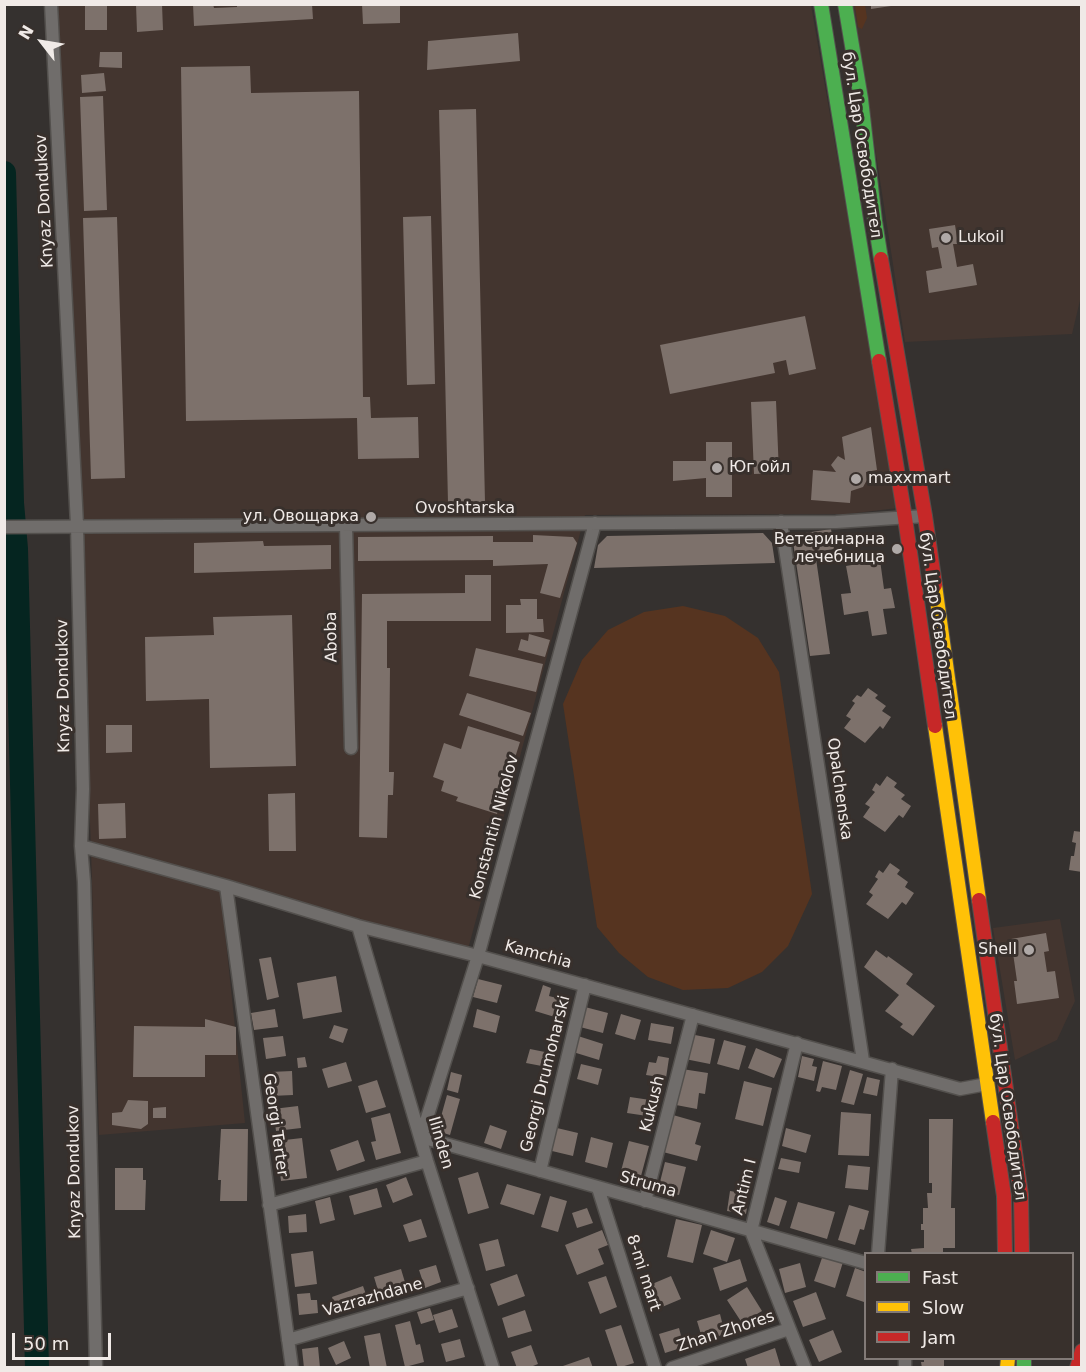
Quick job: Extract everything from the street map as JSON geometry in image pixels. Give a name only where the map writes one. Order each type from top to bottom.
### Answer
[{"type":"main road","name":"бул. Цар Освободител","points":[[821,4],[905,518],[1004,1196],[1005,1252]]},
{"type":"main road","name":"бул. Цар Освободител","points":[[845,4],[861,99],[875,221],[925,516],[1022,1195],[1022,1252]]},
{"type":"main road","points":[[1077,1368],[1082,1351]]},
{"type":"street","name":"Knyaz Dondukov","points":[[51,4],[77,525],[83,789],[81,846],[84,882],[96,1368]]},
{"type":"street","name":"Ovoshtarska","points":[[4,526],[782,522],[855,521],[925,516]]},
{"type":"street","name":"Opalchenska","points":[[782,522],[863,1061]]},
{"type":"street","name":"Konstantin Nikolov","points":[[421,1137],[478,956],[595,524]]},
{"type":"street","name":"Aboba","points":[[346,525],[351,748]]},
{"type":"street","name":"Kamchia","points":[[81,846],[226,886],[358,926],[693,1014],[960,1089],[987,1084]]},
{"type":"street","name":"Georgi Terter","points":[[226,886],[292,1368]]},
{"type":"street","name":"Ilinden","points":[[358,926],[427,1161],[493,1368]]},
{"type":"street","name":"Georgi Drumoharski","points":[[540,1171],[585,985]]},
{"type":"street","name":"Kukush","points":[[645,1201],[693,1014]]},
{"type":"street","name":"Antim I","points":[[797,1043],[751,1231],[805,1368]]},
{"type":"street","points":[[878,1252],[892,1069]]},
{"type":"street","name":"Struma","points":[[421,1137],[864,1262]]},
{"type":"street","points":[[269,1205],[427,1161]]},
{"type":"street","name":"8-mi mart","points":[[598,1188],[655,1368]]},
{"type":"street","name":"Vazrazhdane","points":[[288,1340],[468,1288]]},
{"type":"street","name":"Zhan Zhores","points":[[672,1368],[789,1329]]},
{"type":"shaded area","points":[[58,5],[811,5],[898,508],[847,514],[585,515],[467,953],[220,884],[245,1123],[99,1135],[91,848]]},
{"type":"shaded area","points":[[853,5],[1081,5],[1082,292],[1072,334],[905,342]]},
{"type":"shaded area","points":[[855,5],[865,5],[867,18],[862,29],[858,27]]},
{"type":"shaded area","points":[[683,606],[725,616],[758,638],[779,672],[812,894],[788,946],[762,972],[728,988],[683,990],[648,977],[619,953],[597,927],[563,704],[582,660],[608,630],[644,612]]},
{"type":"shaded area","points":[[1060,919],[1075,1001],[1057,1040],[1015,1060],[993,928]]},
{"type":"building","points":[[85,4],[107,4],[107,30],[85,30]]},
{"type":"building","points":[[136,4],[162,4],[163,30],[137,32]]},
{"type":"building","points":[[193,4],[213,4],[214,8],[237,7],[237,4],[312,4],[313,19],[194,26]]},
{"type":"building","points":[[362,4],[400,4],[400,23],[363,24]]},
{"type":"building","points":[[871,4],[891,4],[891,6],[871,9]]},
{"type":"building","points":[[518,33],[520,61],[427,70],[428,41]]},
{"type":"building","points":[[100,52],[122,52],[122,68],[99,67]]},
{"type":"building","points":[[250,66],[251,93],[359,91],[363,397],[370,397],[371,418],[418,417],[419,458],[358,459],[357,418],[186,421],[181,67]]},
{"type":"building","points":[[104,73],[106,91],[82,93],[81,75]]},
{"type":"building","points":[[103,96],[107,210],[84,211],[80,97]]},
{"type":"building","points":[[476,109],[485,502],[448,503],[439,110]]},
{"type":"building","points":[[431,216],[435,384],[407,385],[403,217]]},
{"type":"building","points":[[117,217],[125,478],[91,479],[83,218]]},
{"type":"building","points":[[955,225],[958,244],[953,244],[957,267],[973,264],[977,285],[929,293],[926,271],[942,268],[938,247],[932,248],[929,229]]},
{"type":"building","points":[[805,316],[816,369],[789,375],[786,360],[773,363],[775,373],[670,394],[660,345]]},
{"type":"building","points":[[776,401],[779,473],[754,474],[751,402]]},
{"type":"building","points":[[871,427],[877,470],[866,472],[867,480],[863,487],[851,491],[850,503],[811,500],[813,470],[836,472],[831,465],[838,456],[845,460],[842,437]]},
{"type":"building","points":[[706,442],[732,442],[732,497],[706,497],[706,478],[673,481],[673,461],[706,461]]},
{"type":"building","points":[[831,529],[834,549],[815,552],[830,654],[810,656],[792,535]]},
{"type":"building","points":[[763,533],[772,543],[775,563],[594,568],[598,545],[607,536]]},
{"type":"building","points":[[533,535],[573,537],[577,543],[560,598],[540,593],[548,564],[493,566],[493,560],[358,561],[358,537],[493,536],[493,542],[533,542]]},
{"type":"building","points":[[263,541],[264,546],[331,545],[331,569],[194,573],[194,543]]},
{"type":"building","points":[[880,560],[884,589],[891,588],[895,608],[883,609],[887,634],[872,636],[868,611],[844,615],[841,594],[851,593],[846,566]]},
{"type":"building","points":[[465,575],[491,575],[491,621],[387,621],[387,668],[390,668],[389,772],[394,772],[393,795],[388,795],[387,838],[359,837],[362,594],[465,593]]},
{"type":"building","points":[[520,599],[537,599],[537,619],[543,619],[544,632],[506,633],[506,605],[521,605]]},
{"type":"building","points":[[292,615],[296,766],[210,768],[209,699],[146,701],[145,637],[214,635],[213,617]]},
{"type":"building","points":[[529,634],[550,640],[545,657],[518,650],[521,639],[528,641]]},
{"type":"building","points":[[476,648],[543,664],[536,692],[469,676]]},
{"type":"building","points":[[868,688],[878,695],[875,698],[886,706],[882,711],[891,717],[883,729],[880,726],[865,743],[844,728],[851,719],[846,716],[855,703],[852,701],[857,695],[861,697]]},
{"type":"building","points":[[467,693],[531,713],[523,736],[459,715]]},
{"type":"building","points":[[106,725],[132,725],[132,752],[106,753]]},
{"type":"building","points":[[468,726],[520,742],[497,814],[456,801],[458,797],[441,791],[444,781],[433,777],[444,743],[461,749]]},
{"type":"building","points":[[887,776],[897,783],[894,787],[905,795],[901,799],[911,806],[903,818],[899,815],[885,832],[863,817],[870,807],[865,804],[875,792],[872,790],[876,783],[880,786]]},
{"type":"building","points":[[295,793],[296,851],[269,851],[268,794]]},
{"type":"building","points":[[125,803],[126,838],[99,839],[98,804]]},
{"type":"building","points":[[1074,831],[1082,832],[1082,872],[1069,870],[1076,843],[1072,842]]},
{"type":"building","points":[[890,863],[900,870],[897,874],[908,882],[905,887],[914,893],[906,905],[902,902],[888,919],[866,904],[873,895],[869,892],[878,879],[875,877],[879,870],[883,873]]},
{"type":"building","points":[[1046,933],[1049,951],[1044,952],[1047,972],[1055,971],[1059,998],[1017,1004],[1014,981],[1017,981],[1011,939]]},
{"type":"building","points":[[876,950],[913,974],[906,984],[935,1006],[913,1036],[900,1027],[903,1024],[885,1011],[899,995],[864,967]]},
{"type":"building","points":[[271,957],[279,997],[267,1000],[259,959]]},
{"type":"building","points":[[336,976],[342,1012],[303,1019],[297,983]]},
{"type":"building","points":[[478,979],[502,985],[497,1003],[473,997]]},
{"type":"building","points":[[543,985],[551,988],[549,996],[564,1000],[558,1018],[535,1011]]},
{"type":"building","points":[[585,1007],[608,1013],[603,1033],[580,1027]]},
{"type":"building","points":[[275,1009],[278,1027],[254,1030],[251,1013]]},
{"type":"building","points":[[477,1009],[500,1016],[496,1033],[473,1027]]},
{"type":"building","points":[[621,1014],[641,1020],[635,1040],[615,1034]]},
{"type":"building","points":[[205,1019],[236,1027],[236,1055],[205,1055],[205,1077],[133,1077],[134,1026],[205,1027]]},
{"type":"building","points":[[651,1023],[674,1027],[671,1044],[648,1040]]},
{"type":"building","points":[[334,1025],[348,1029],[343,1043],[329,1038]]},
{"type":"building","points":[[690,1034],[715,1039],[710,1064],[685,1059]]},
{"type":"building","points":[[283,1036],[286,1056],[266,1059],[263,1038]]},
{"type":"building","points":[[578,1036],[603,1044],[599,1060],[573,1052]]},
{"type":"building","points":[[724,1040],[746,1046],[739,1070],[717,1064]]},
{"type":"building","points":[[756,1048],[782,1059],[774,1078],[748,1068]]},
{"type":"building","points":[[530,1049],[550,1053],[547,1067],[526,1063]]},
{"type":"building","points":[[658,1056],[669,1058],[666,1078],[646,1075],[649,1062],[656,1063]]},
{"type":"building","points":[[802,1056],[814,1059],[812,1066],[817,1067],[814,1081],[798,1077]]},
{"type":"building","points":[[305,1057],[307,1067],[298,1068],[297,1058]]},
{"type":"building","points":[[823,1061],[842,1066],[836,1090],[822,1087],[820,1092],[816,1091]]},
{"type":"building","points":[[346,1062],[352,1081],[328,1088],[322,1069]]},
{"type":"building","points":[[581,1064],[602,1069],[598,1085],[577,1079]]},
{"type":"building","points":[[682,1069],[708,1073],[705,1094],[699,1093],[697,1109],[676,1105]]},
{"type":"building","points":[[850,1070],[863,1074],[854,1105],[841,1102]]},
{"type":"building","points":[[292,1071],[293,1095],[271,1096],[270,1072]]},
{"type":"building","points":[[451,1072],[462,1075],[458,1093],[447,1090]]},
{"type":"building","points":[[867,1077],[880,1080],[877,1096],[863,1093]]},
{"type":"building","points":[[377,1080],[386,1107],[366,1113],[358,1086]]},
{"type":"building","points":[[744,1081],[772,1088],[763,1126],[735,1119]]},
{"type":"building","points":[[447,1095],[460,1099],[450,1135],[437,1131]]},
{"type":"building","points":[[630,1097],[657,1101],[654,1117],[627,1113]]},
{"type":"building","points":[[128,1100],[148,1101],[148,1124],[141,1129],[112,1125],[112,1113],[122,1112]]},
{"type":"building","points":[[298,1106],[301,1128],[276,1131],[273,1109]]},
{"type":"building","points":[[166,1107],[166,1118],[153,1118],[153,1108]]},
{"type":"building","points":[[841,1112],[871,1114],[869,1156],[838,1155]]},
{"type":"building","points":[[390,1113],[401,1153],[376,1160],[371,1142],[376,1141],[371,1118]]},
{"type":"building","points":[[673,1115],[701,1123],[695,1144],[701,1146],[697,1161],[663,1152]]},
{"type":"building","points":[[929,1119],[953,1119],[951,1208],[955,1208],[955,1248],[943,1248],[943,1252],[912,1252],[911,1249],[924,1248],[924,1230],[921,1230],[921,1224],[923,1224],[923,1208],[928,1208],[927,1193],[932,1193],[932,1183],[929,1183]]},
{"type":"building","points":[[490,1125],[507,1131],[501,1149],[484,1143]]},
{"type":"building","points":[[557,1128],[578,1133],[573,1156],[552,1151]]},
{"type":"building","points":[[786,1128],[811,1135],[806,1153],[782,1146]]},
{"type":"building","points":[[221,1129],[248,1129],[247,1201],[220,1201],[221,1180],[218,1180]]},
{"type":"building","points":[[591,1137],[613,1143],[607,1168],[585,1162]]},
{"type":"building","points":[[302,1138],[307,1178],[281,1181],[276,1141]]},
{"type":"building","points":[[358,1140],[365,1161],[337,1171],[330,1150]]},
{"type":"building","points":[[629,1141],[649,1146],[641,1176],[621,1171]]},
{"type":"building","points":[[781,1158],[801,1162],[799,1173],[778,1169]]},
{"type":"building","points":[[665,1162],[686,1167],[679,1195],[658,1190]]},
{"type":"building","points":[[848,1165],[870,1167],[868,1190],[845,1188]]},
{"type":"building","points":[[115,1168],[143,1168],[143,1180],[146,1180],[145,1210],[115,1210]]},
{"type":"building","points":[[478,1172],[489,1208],[468,1214],[458,1178]]},
{"type":"building","points":[[406,1177],[413,1195],[393,1203],[386,1185]]},
{"type":"building","points":[[507,1184],[541,1194],[534,1215],[500,1204]]},
{"type":"building","points":[[377,1188],[382,1207],[354,1215],[349,1196]]},
{"type":"building","points":[[730,1191],[749,1194],[746,1214],[727,1211]]},
{"type":"building","points":[[550,1196],[567,1201],[558,1232],[541,1227]]},
{"type":"building","points":[[330,1197],[335,1220],[320,1224],[315,1201]]},
{"type":"building","points":[[775,1197],[787,1201],[779,1226],[767,1222]]},
{"type":"building","points":[[798,1202],[835,1212],[827,1239],[790,1228]]},
{"type":"building","points":[[849,1205],[869,1211],[864,1230],[860,1229],[855,1245],[838,1240]]},
{"type":"building","points":[[587,1208],[593,1223],[577,1228],[572,1213]]},
{"type":"building","points":[[306,1214],[307,1232],[289,1233],[288,1216]]},
{"type":"building","points":[[421,1219],[427,1237],[409,1242],[403,1225]]},
{"type":"building","points":[[676,1219],[702,1225],[693,1263],[667,1257]]},
{"type":"building","points":[[602,1230],[608,1245],[598,1249],[604,1264],[577,1275],[565,1245]]},
{"type":"building","points":[[711,1230],[735,1238],[727,1262],[703,1254]]},
{"type":"building","points":[[498,1239],[505,1266],[486,1271],[479,1244]]},
{"type":"building","points":[[313,1251],[317,1284],[295,1287],[291,1254]]},
{"type":"building","points":[[823,1255],[843,1262],[835,1288],[814,1281]]},
{"type":"building","points":[[740,1259],[747,1281],[720,1291],[713,1268]]},
{"type":"building","points":[[800,1263],[806,1287],[785,1293],[779,1269]]},
{"type":"building","points":[[436,1265],[441,1282],[425,1288],[419,1270]]},
{"type":"building","points":[[855,1268],[864,1271],[864,1302],[846,1296]]},
{"type":"building","points":[[401,1269],[407,1289],[380,1297],[374,1277]]},
{"type":"building","points":[[517,1274],[525,1296],[498,1306],[490,1284]]},
{"type":"building","points":[[606,1276],[617,1307],[600,1314],[588,1282]]},
{"type":"building","points":[[671,1276],[681,1299],[655,1310],[645,1287]]},
{"type":"building","points":[[363,1286],[369,1303],[338,1314],[332,1297]]},
{"type":"building","points":[[747,1287],[762,1311],[742,1323],[727,1300]]},
{"type":"building","points":[[816,1292],[826,1319],[803,1327],[793,1301]]},
{"type":"building","points":[[310,1293],[311,1300],[317,1300],[318,1313],[299,1315],[297,1294]]},
{"type":"building","points":[[430,1308],[434,1320],[421,1324],[417,1312]]},
{"type":"building","points":[[452,1309],[458,1327],[439,1333],[433,1315]]},
{"type":"building","points":[[525,1310],[532,1331],[508,1338],[502,1318]]},
{"type":"building","points":[[720,1314],[725,1334],[703,1341],[697,1321]]},
{"type":"building","points":[[410,1321],[416,1345],[420,1344],[424,1362],[405,1367],[395,1325]]},
{"type":"building","points":[[621,1325],[634,1363],[618,1368],[605,1330]]},
{"type":"building","points":[[679,1328],[684,1347],[665,1353],[659,1334]]},
{"type":"building","points":[[833,1330],[842,1352],[819,1362],[809,1340]]},
{"type":"building","points":[[380,1333],[387,1368],[370,1368],[364,1336]]},
{"type":"building","points":[[460,1339],[465,1357],[446,1362],[441,1344]]},
{"type":"building","points":[[344,1341],[351,1358],[336,1365],[328,1348]]},
{"type":"building","points":[[531,1345],[538,1364],[528,1368],[517,1368],[511,1352]]},
{"type":"building","points":[[318,1347],[320,1368],[304,1368],[302,1349]]},
{"type":"building","points":[[775,1348],[781,1368],[748,1368],[745,1359]]},
{"type":"building","points":[[589,1357],[593,1368],[560,1368],[560,1367]]},
{"type":"building","points":[[924,1360],[944,1360],[944,1368],[922,1368],[921,1362]]},
{"type":"waterway","points":[[4,173],[37,1368]]},
{"type":"traffic: fast","points":[[821,4],[879,361]]},
{"type":"traffic: fast","points":[[845,4],[861,99],[881,259]]},
{"type":"traffic: fast","points":[[1024,1360],[1024,1368]]},
{"type":"traffic: slow","points":[[935,585],[979,900]]},
{"type":"traffic: slow","points":[[935,726],[993,1122]]},
{"type":"traffic: slow","points":[[1007,1368],[1008,1360]]},
{"type":"traffic: jam","points":[[881,259],[935,585]]},
{"type":"traffic: jam","points":[[879,361],[905,518],[935,726]]},
{"type":"traffic: jam","points":[[979,900],[1021,1195],[1022,1252]]},
{"type":"traffic: jam","points":[[993,1122],[1004,1196],[1005,1252]]},
{"type":"traffic: jam","points":[[1077,1368],[1082,1351]]},
{"type":"place","name":"Lukoil","points":[[946,238]]},
{"type":"place","name":"Юг ойл","points":[[717,468]]},
{"type":"place","name":"maxxmart","points":[[856,479]]},
{"type":"place","name":"ул. Овощарка","points":[[371,517]]},
{"type":"place","name":"Ветеринарна лечебница","points":[[897,549]]},
{"type":"place","name":"Shell","points":[[1029,950]]}]
